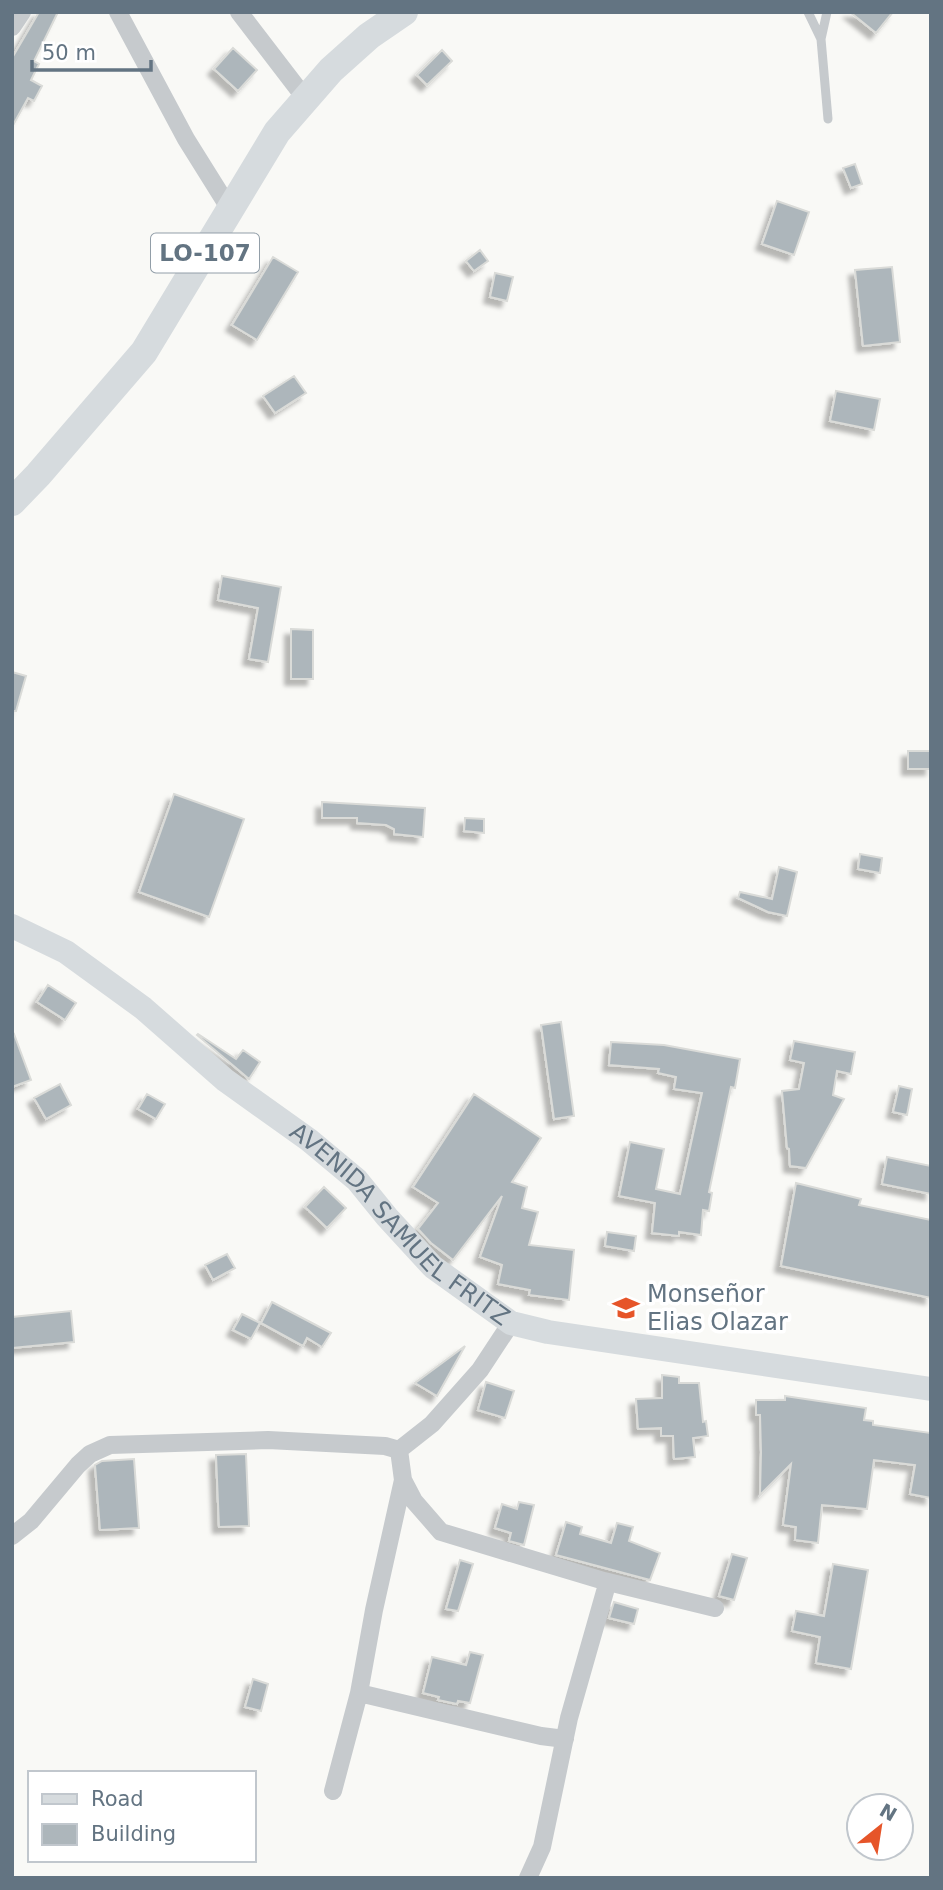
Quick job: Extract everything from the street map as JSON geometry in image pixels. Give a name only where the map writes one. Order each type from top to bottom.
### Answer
[{"type":"main road","name":"LO-107","points":[[12,502],[144,352],[277,132],[331,69],[369,36],[404,12]]},
{"type":"street","points":[[12,27],[22,12]]},
{"type":"street","points":[[118,12],[186,139],[231,211]]},
{"type":"street","points":[[239,12],[305,98]]},
{"type":"street","name":"AVENIDA SAMUEL FRITZ","points":[[12,926],[65,952],[143,1008],[225,1080],[309,1140],[357,1180],[433,1267],[511,1323],[548,1332],[931,1389]]},
{"type":"street","points":[[399,1450],[432,1424],[480,1370],[511,1323]]},
{"type":"street","points":[[12,1536],[31,1521],[78,1465],[90,1454],[110,1445],[268,1440],[384,1446],[399,1450]]},
{"type":"street","points":[[399,1450],[403,1480],[414,1501],[442,1532],[604,1581],[715,1608]]},
{"type":"street","points":[[333,1791],[359,1693],[374,1610],[403,1480]]},
{"type":"street","points":[[528,1878],[542,1847],[565,1739],[606,1588],[604,1581]]},
{"type":"street","points":[[359,1693],[541,1736],[565,1739]]},
{"type":"lane","points":[[808,12],[821,39]]},
{"type":"lane","points":[[827,12],[821,39],[828,119]]},
{"type":"building","points":[[39,12],[58,12],[34,61],[39,64],[31,80],[42,86],[34,101],[28,98],[12,127],[12,58]]},
{"type":"building","points":[[850,12],[893,12],[876,33]]},
{"type":"building","points":[[233,48],[257,70],[238,91],[214,69]]},
{"type":"building","points":[[442,50],[452,61],[427,85],[417,75]]},
{"type":"building","points":[[855,164],[862,184],[851,188],[843,168]]},
{"type":"building","points":[[777,201],[809,212],[794,255],[762,244]]},
{"type":"building","points":[[480,250],[488,261],[474,271],[466,261]]},
{"type":"building","points":[[273,257],[298,272],[257,340],[232,325]]},
{"type":"building","points":[[892,267],[900,342],[863,346],[855,270]]},
{"type":"building","points":[[495,273],[513,277],[507,301],[490,297]]},
{"type":"building","points":[[294,376],[306,393],[275,413],[263,396]]},
{"type":"building","points":[[836,391],[880,399],[874,430],[830,421]]},
{"type":"building","points":[[222,576],[281,587],[268,662],[249,659],[258,608],[218,600]]},
{"type":"building","points":[[291,629],[313,630],[313,679],[291,679]]},
{"type":"building","points":[[12,672],[26,676],[16,711],[12,711]]},
{"type":"building","points":[[908,751],[931,751],[931,769],[908,769]]},
{"type":"building","points":[[174,794],[244,819],[209,917],[139,892]]},
{"type":"building","points":[[322,802],[425,808],[423,837],[394,834],[394,829],[386,825],[357,823],[357,818],[322,818]]},
{"type":"building","points":[[465,818],[484,819],[484,833],[464,831]]},
{"type":"building","points":[[860,854],[882,858],[880,873],[858,869]]},
{"type":"building","points":[[779,867],[797,872],[787,916],[768,912],[738,898],[740,892],[772,899]]},
{"type":"building","points":[[48,985],[76,1003],[65,1020],[37,1002]]},
{"type":"building","points":[[561,1022],[574,1116],[554,1119],[541,1025]]},
{"type":"building","points":[[14,1034],[31,1080],[12,1087],[12,1035]]},
{"type":"building","points":[[198,1034],[236,1059],[243,1050],[260,1062],[249,1079]]},
{"type":"building","points":[[794,1041],[855,1052],[851,1074],[837,1071],[833,1095],[844,1099],[806,1168],[790,1166],[787,1148],[782,1091],[799,1089],[804,1063],[790,1060]]},
{"type":"building","points":[[611,1042],[664,1045],[740,1059],[735,1088],[731,1087],[709,1192],[712,1193],[709,1211],[703,1210],[701,1235],[679,1232],[679,1236],[652,1233],[655,1203],[619,1196],[630,1142],[664,1149],[656,1189],[680,1194],[702,1093],[674,1089],[676,1077],[658,1073],[659,1069],[609,1065]]},
{"type":"building","points":[[60,1084],[71,1105],[46,1119],[34,1098]]},
{"type":"building","points":[[899,1086],[912,1089],[907,1115],[893,1112]]},
{"type":"building","points":[[147,1094],[165,1104],[156,1119],[138,1109]]},
{"type":"building","points":[[474,1094],[541,1138],[512,1182],[527,1187],[522,1208],[538,1212],[529,1245],[574,1250],[569,1300],[529,1295],[530,1290],[498,1284],[502,1265],[480,1257],[502,1196],[453,1260],[418,1229],[438,1203],[413,1187]]},
{"type":"building","points":[[887,1157],[931,1166],[931,1194],[882,1184]]},
{"type":"building","points":[[796,1183],[861,1199],[859,1205],[931,1220],[931,1298],[781,1266]]},
{"type":"building","points":[[324,1187],[346,1208],[327,1228],[305,1207]]},
{"type":"building","points":[[607,1232],[636,1236],[634,1251],[605,1246]]},
{"type":"building","points":[[227,1254],[235,1268],[213,1280],[205,1265]]},
{"type":"building","points":[[272,1302],[331,1333],[322,1347],[307,1338],[303,1346],[261,1323]]},
{"type":"building","points":[[71,1311],[74,1342],[12,1348],[12,1317]]},
{"type":"building","points":[[242,1314],[260,1323],[251,1339],[233,1330]]},
{"type":"building","points":[[465,1346],[437,1396],[415,1383]]},
{"type":"building","points":[[662,1375],[679,1377],[679,1383],[699,1383],[703,1422],[706,1421],[708,1436],[693,1438],[695,1457],[674,1459],[673,1436],[661,1436],[661,1428],[638,1429],[636,1399],[662,1398]]},
{"type":"building","points":[[486,1382],[514,1391],[505,1418],[478,1410]]},
{"type":"building","points":[[785,1396],[866,1408],[864,1420],[873,1421],[873,1425],[931,1433],[931,1498],[910,1494],[915,1465],[874,1460],[867,1509],[822,1505],[818,1543],[795,1540],[796,1527],[783,1525],[791,1464],[760,1495],[760,1415],[756,1415],[756,1400],[785,1400]]},
{"type":"building","points":[[246,1454],[249,1526],[219,1527],[216,1455]]},
{"type":"building","points":[[134,1459],[139,1528],[100,1530],[95,1465],[102,1461]]},
{"type":"building","points":[[519,1502],[534,1505],[524,1545],[509,1541],[511,1533],[495,1528],[502,1504],[517,1509]]},
{"type":"building","points":[[566,1522],[582,1527],[580,1534],[611,1543],[617,1523],[633,1527],[629,1541],[660,1553],[650,1580],[556,1555]]},
{"type":"building","points":[[732,1554],[747,1558],[734,1600],[719,1596]]},
{"type":"building","points":[[460,1560],[473,1564],[458,1611],[446,1609]]},
{"type":"building","points":[[833,1564],[868,1570],[851,1669],[816,1663],[820,1637],[792,1631],[796,1611],[824,1616]]},
{"type":"building","points":[[614,1602],[638,1609],[634,1624],[609,1618]]},
{"type":"building","points":[[470,1652],[483,1655],[470,1703],[458,1701],[457,1704],[438,1700],[439,1697],[423,1693],[432,1657],[466,1665]]},
{"type":"building","points":[[253,1679],[268,1684],[261,1711],[245,1707]]},
{"type":"place","name":"Monseñor Elias Olazar","points":[[626,1308]]}]
